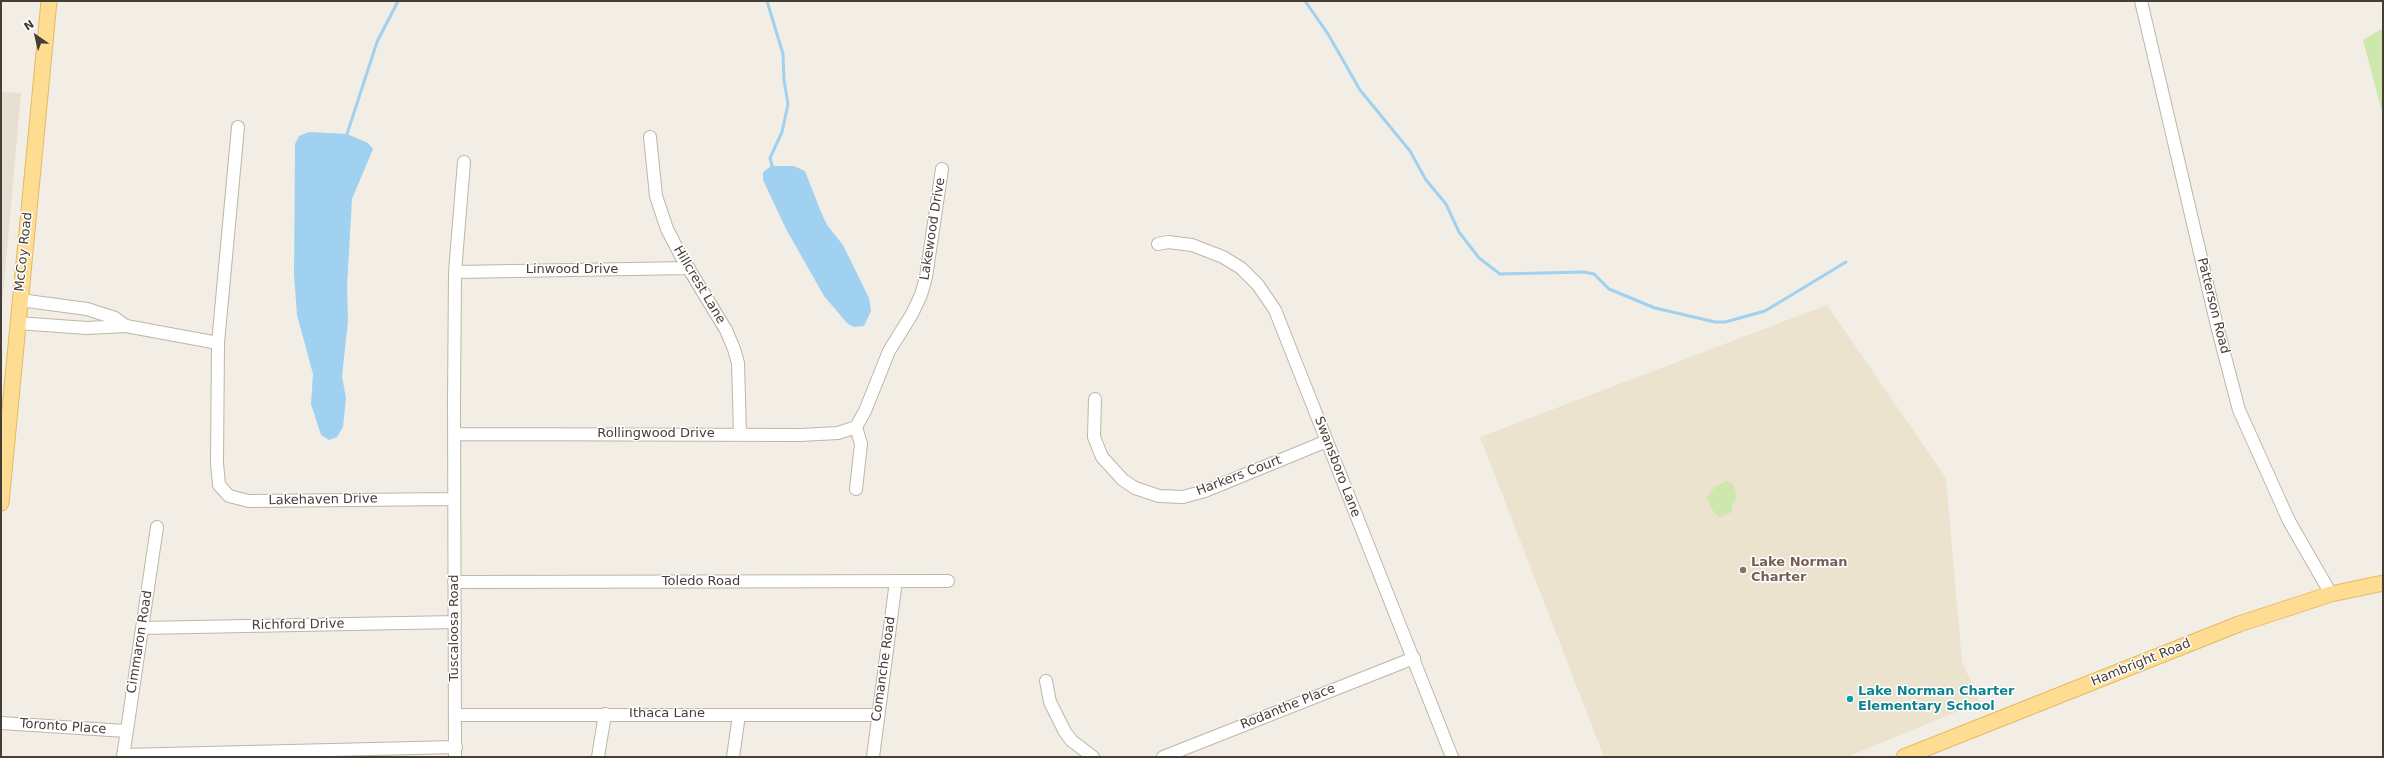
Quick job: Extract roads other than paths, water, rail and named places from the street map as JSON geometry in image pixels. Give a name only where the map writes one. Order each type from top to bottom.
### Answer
[{"type":"main road","name":"McCoy Road","points":[[1,503],[17,323],[49,1]]},
{"type":"main road","name":"Hambright Road","points":[[1904,757],[2239,624],[2331,594],[2383,583]]},
{"type":"street","name":"Patterson Road","points":[[2141,1],[2217,326],[2239,410],[2289,521],[2331,594]]},
{"type":"street","name":"Lakehaven Drive","points":[[238,127],[218,342],[217,476],[220,485],[229,496],[249,501],[454,499]]},
{"type":"street","name":"Hillcrest Lane","points":[[650,137],[658,202],[676,247],[726,330],[734,349],[738,363],[740,434]]},
{"type":"street","points":[[454,499],[455,272],[464,162]]},
{"type":"street","name":"Lakewood Drive","points":[[856,427],[865,411],[880,369],[912,314],[921,295],[926,277],[942,169]]},
{"type":"street","name":"Swansboro Lane","points":[[1158,244],[1181,243],[1206,250],[1235,264],[1258,285],[1276,310],[1452,757]]},
{"type":"street","name":"Linwood Drive","points":[[455,272],[689,268]]},
{"type":"street","points":[[20,300],[60,304],[102,313],[115,318],[126,326]]},
{"type":"street","points":[[17,323],[88,328],[126,326],[218,342]]},
{"type":"street","name":"Harkers Court","points":[[1095,399],[1094,437],[1102,457],[1123,480],[1135,488],[1159,496],[1184,497],[1205,491],[1327,441]]},
{"type":"street","points":[[856,427],[861,444],[856,489]]},
{"type":"street","name":"Rollingwood Drive","points":[[454,434],[838,433],[856,427]]},
{"type":"street","name":"Tuscaloosa Road","points":[[454,499],[455,752]]},
{"type":"street","name":"Cimmaron Road","points":[[123,756],[158,526]]},
{"type":"street","name":"Comanche Road","points":[[873,757],[896,581]]},
{"type":"street","name":"Toledo Road","points":[[454,582],[948,582]]},
{"type":"street","name":"Richford Drive","points":[[142,628],[455,622]]},
{"type":"street","name":"Rodanthe Place","points":[[1163,757],[1414,658]]},
{"type":"street","points":[[1046,681],[1050,702],[1062,727],[1072,741],[1093,757]]},
{"type":"street","points":[[598,757],[605,714]]},
{"type":"street","name":"Ithaca Lane","points":[[455,715],[878,715]]},
{"type":"street","points":[[733,757],[738,715]]},
{"type":"street","name":"Toronto Place","points":[[1,722],[126,731]]},
{"type":"street","points":[[123,756],[455,752]]},
{"type":"water","points":[[309,132],[347,134],[368,143],[373,149],[352,199],[347,286],[348,321],[342,376],[346,398],[343,427],[337,437],[329,440],[321,435],[311,404],[313,374],[297,315],[294,275],[295,144],[299,136]]},
{"type":"water","points":[[771,166],[794,166],[805,171],[827,225],[843,245],[869,298],[871,311],[864,326],[854,327],[847,323],[824,296],[786,229],[763,180],[763,172]]},
{"type":"waterway","points":[[346,137],[377,42],[398,1]]},
{"type":"waterway","points":[[767,1],[783,54],[784,80],[788,104],[782,132],[770,158],[773,169]]},
{"type":"waterway","points":[[1305,1],[1328,34],[1360,90],[1410,151],[1426,180],[1446,204],[1459,232],[1479,258],[1500,274],[1584,272],[1594,274],[1609,289],[1655,308],[1715,322],[1725,322],[1765,311],[1846,262]]},
{"type":"place","name":"Lake Norman Charter","points":[[1743,570]]},
{"type":"place","name":"Lake Norman Charter Elementary School","points":[[1850,699]]}]
